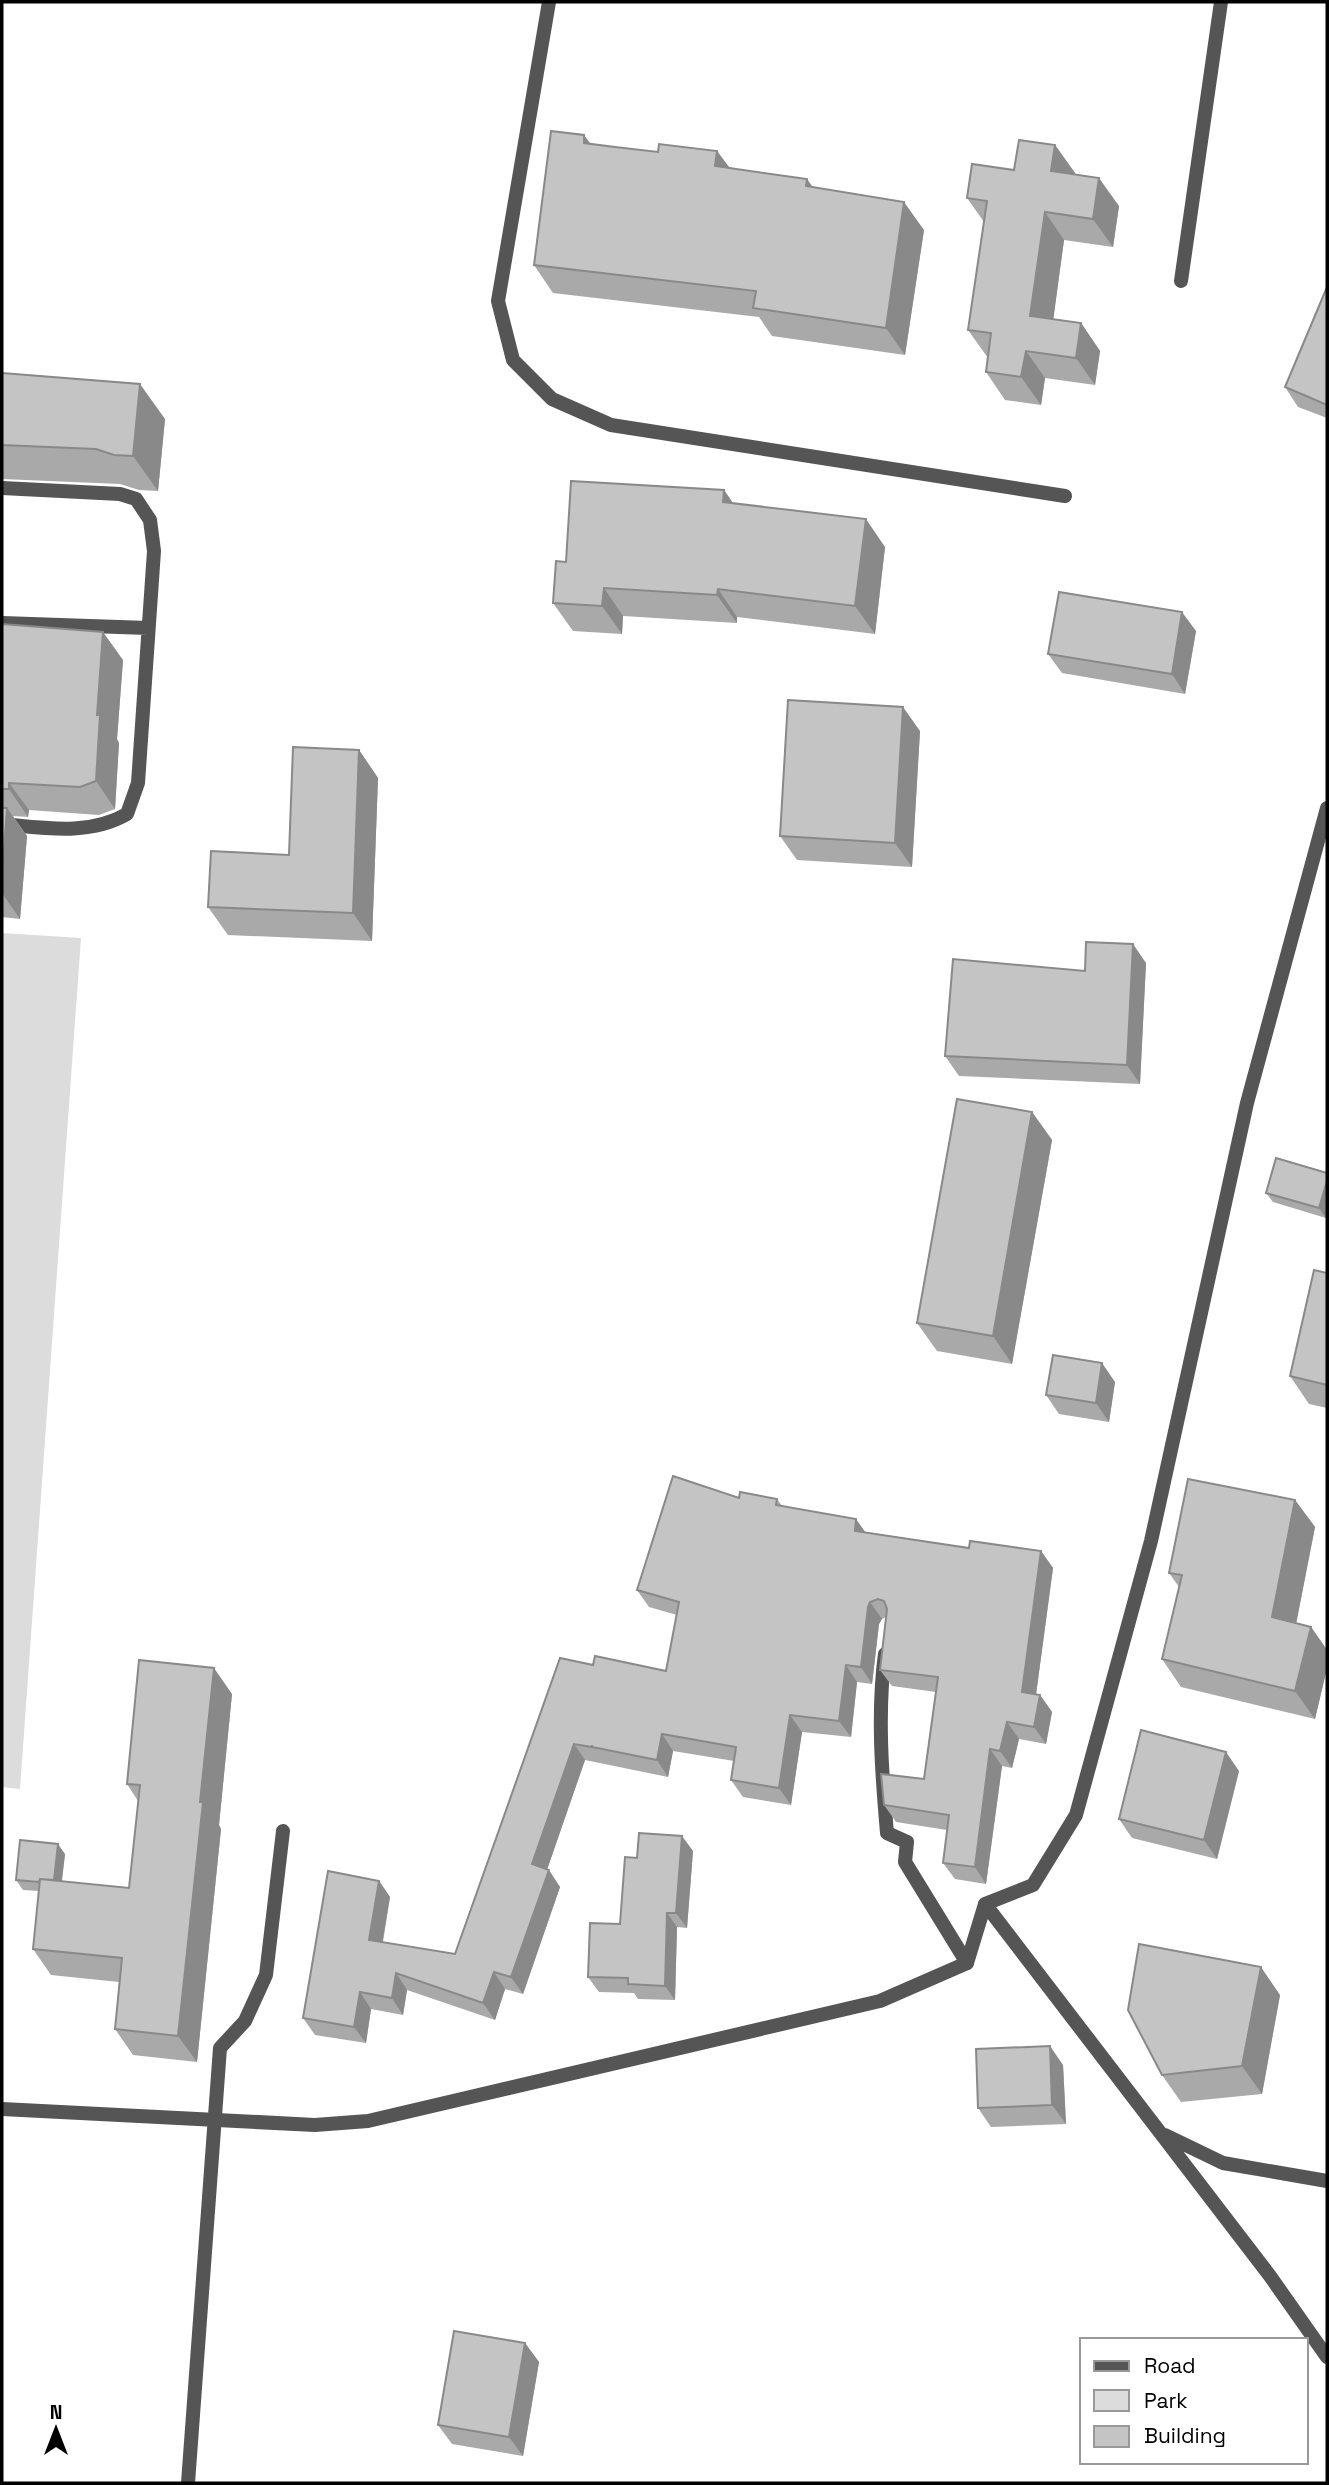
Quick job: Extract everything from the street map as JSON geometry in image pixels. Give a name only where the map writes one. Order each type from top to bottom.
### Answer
[{"type":"street","points":[[549,2],[498,300],[513,360],[552,399],[611,425],[1065,496]]},
{"type":"street","points":[[1181,281],[1221,2]]},
{"type":"street","points":[[2,488],[120,494],[136,499],[150,520],[154,551],[138,783],[127,814],[109,824],[63,830],[2,824]]},
{"type":"street","points":[[2,623],[148,628]]},
{"type":"street","points":[[985,1904],[1033,1885],[1076,1815],[1151,1541],[1247,1103],[1327,808]]},
{"type":"street","points":[[887,1639],[882,1680],[883,1784],[887,1833],[906,1842],[905,1862],[967,1963]]},
{"type":"street","points":[[188,2483],[220,2048],[245,2021],[266,1975],[283,1831]]},
{"type":"street","points":[[2,2109],[315,2125],[368,2120],[880,2001],[967,1963],[985,1904]]},
{"type":"street","points":[[985,1904],[1270,2276],[1327,2357]]},
{"type":"street","points":[[1161,2132],[1223,2163],[1327,2180]]},
{"type":"green space","points":[[2,933],[81,938],[20,1789],[2,1787]]},
{"type":"building","points":[[551,131],[584,135],[584,143],[615,147],[658,152],[659,144],[717,151],[715,166],[807,179],[806,186],[904,202],[886,328],[753,308],[756,291],[534,265]]},
{"type":"building","points":[[1019,140],[1055,145],[1051,171],[1099,178],[1093,219],[1045,212],[1030,316],[1081,323],[1076,358],[1026,351],[1021,377],[986,372],[991,333],[968,330],[987,201],[967,198],[972,164],[1014,170]]},
{"type":"building","points":[[1327,287],[1327,405],[1285,387]]},
{"type":"building","points":[[2,373],[140,384],[133,456],[114,455],[96,449],[2,445]]},
{"type":"building","points":[[571,481],[724,490],[723,502],[866,519],[855,606],[718,589],[717,595],[604,588],[602,606],[553,603],[556,561],[566,562]]},
{"type":"building","points":[[1059,592],[1182,612],[1172,674],[1048,654]]},
{"type":"building","points":[[2,624],[103,632],[96,781],[80,787],[9,783],[9,789],[2,789]]},
{"type":"building","points":[[788,700],[903,707],[895,843],[780,836]]},
{"type":"building","points":[[293,747],[359,750],[353,913],[208,907],[211,851],[289,855]]},
{"type":"building","points":[[2,808],[7,808],[2,877]]},
{"type":"building","points":[[1086,942],[1133,944],[1127,1065],[945,1056],[953,959],[1085,971]]},
{"type":"building","points":[[957,1099],[1032,1112],[993,1336],[917,1323]]},
{"type":"building","points":[[1276,1158],[1327,1173],[1319,1208],[1266,1193]]},
{"type":"building","points":[[1314,1270],[1327,1273],[1327,1385],[1290,1376]]},
{"type":"building","points":[[1053,1355],[1102,1363],[1096,1403],[1046,1395]]},
{"type":"building","points":[[673,1476],[739,1498],[740,1492],[777,1499],[776,1505],[856,1519],[855,1531],[969,1548],[970,1541],[1041,1551],[1022,1692],[1040,1695],[1034,1727],[1007,1722],[1000,1751],[990,1749],[975,1867],[943,1863],[949,1815],[884,1805],[881,1774],[924,1779],[938,1677],[880,1670],[887,1609],[884,1601],[878,1599],[870,1602],[868,1607],[861,1667],[846,1665],[839,1721],[790,1715],[779,1788],[731,1780],[736,1747],[662,1734],[657,1760],[574,1744],[532,1864],[549,1870],[511,1977],[494,1972],[483,2003],[396,1973],[392,1998],[360,1992],[354,2027],[303,2018],[328,1871],[379,1881],[369,1940],[455,1954],[560,1658],[593,1665],[595,1656],[666,1671],[679,1602],[637,1590]]},
{"type":"building","points":[[1188,1479],[1295,1500],[1272,1617],[1311,1627],[1295,1691],[1162,1659],[1182,1575],[1169,1573]]},
{"type":"building","points":[[139,1660],[214,1668],[178,2036],[115,2029],[122,1958],[33,1949],[40,1879],[129,1888],[140,1785],[127,1784]]},
{"type":"building","points":[[1141,1730],[1226,1752],[1204,1840],[1119,1819]]},
{"type":"building","points":[[639,1833],[682,1836],[676,1913],[667,1913],[665,1986],[628,1984],[628,1978],[588,1977],[590,1923],[620,1924],[625,1857],[637,1858]]},
{"type":"building","points":[[20,1840],[58,1844],[54,1880],[16,1880]]},
{"type":"building","points":[[1139,1944],[1261,1967],[1242,2066],[1162,2075],[1128,2010]]},
{"type":"building","points":[[1050,2046],[1052,2105],[978,2108],[976,2049]]},
{"type":"building","points":[[454,2331],[525,2343],[509,2437],[438,2425]]}]
